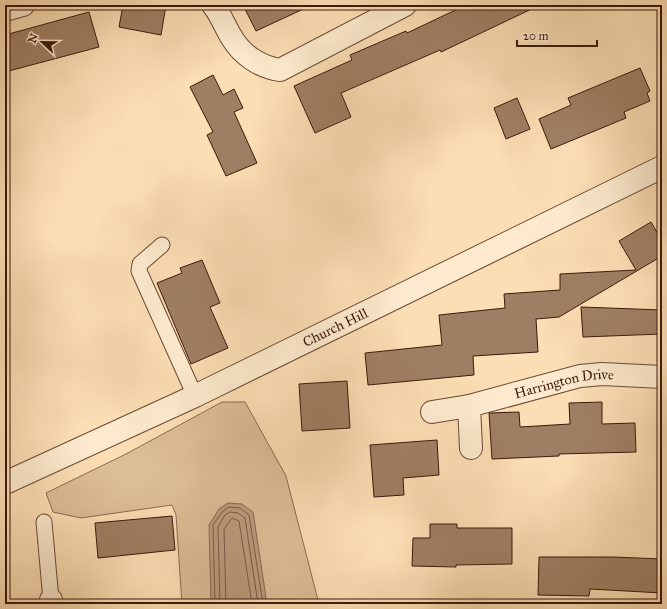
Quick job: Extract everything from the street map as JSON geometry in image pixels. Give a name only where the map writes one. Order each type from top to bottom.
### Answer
[{"type":"street","points":[[5,10],[23,5]]},
{"type":"street","points":[[213,5],[218,11],[233,39],[254,62],[266,68],[280,70],[405,5]]},
{"type":"street","name":"Church Hill","points":[[5,483],[195,396],[662,167]]},
{"type":"street","name":"Harrington Drive","points":[[432,412],[469,406],[580,376],[602,374],[662,377]]},
{"type":"street","points":[[469,406],[471,448]]},
{"type":"lane","points":[[162,245],[140,264],[139,271],[195,396]]},
{"type":"lane","points":[[44,522],[51,602]]},
{"type":"shaded area","points":[[222,402],[245,402],[286,476],[319,604],[182,604],[176,515],[172,505],[81,518],[53,512],[46,493],[126,454]]},
{"type":"water","points":[[228,503],[242,504],[253,512],[267,604],[211,604],[209,525],[219,509]]},
{"type":"building","points":[[123,5],[166,5],[161,35],[119,27]]},
{"type":"building","points":[[243,5],[312,5],[256,31]]},
{"type":"building","points":[[466,5],[540,5],[441,52],[440,50],[341,93],[351,117],[315,133],[294,86],[352,60],[350,55],[406,31],[407,33]]},
{"type":"building","points":[[89,12],[99,47],[5,72],[5,35]]},
{"type":"building","points":[[640,68],[650,91],[647,93],[650,101],[624,112],[626,118],[551,149],[539,119],[571,105],[568,98]]},
{"type":"building","points":[[213,75],[223,95],[234,89],[243,108],[234,112],[257,163],[226,176],[207,135],[213,132],[190,87]]},
{"type":"building","points":[[517,98],[530,129],[506,139],[494,108]]},
{"type":"building","points":[[651,222],[662,241],[662,256],[559,317],[536,319],[538,352],[473,356],[474,375],[368,385],[365,353],[442,345],[439,315],[505,308],[504,294],[560,290],[560,274],[636,270],[619,241]]},
{"type":"building","points":[[202,260],[220,303],[210,307],[228,348],[191,364],[157,283],[182,273],[180,268]]},
{"type":"building","points":[[581,307],[662,310],[662,334],[583,337]]},
{"type":"building","points":[[347,381],[350,428],[302,431],[299,384]]},
{"type":"building","points":[[602,402],[602,424],[635,423],[636,452],[559,454],[559,456],[492,459],[489,413],[519,412],[520,427],[570,424],[569,403]]},
{"type":"building","points":[[437,440],[439,475],[403,478],[404,495],[374,497],[370,445]]},
{"type":"building","points":[[172,516],[175,550],[98,558],[95,523]]},
{"type":"building","points":[[430,524],[457,524],[457,528],[512,528],[512,564],[456,565],[456,567],[412,566],[413,538],[430,538]]},
{"type":"building","points":[[539,557],[613,557],[662,559],[662,593],[590,589],[589,596],[538,595]]}]
